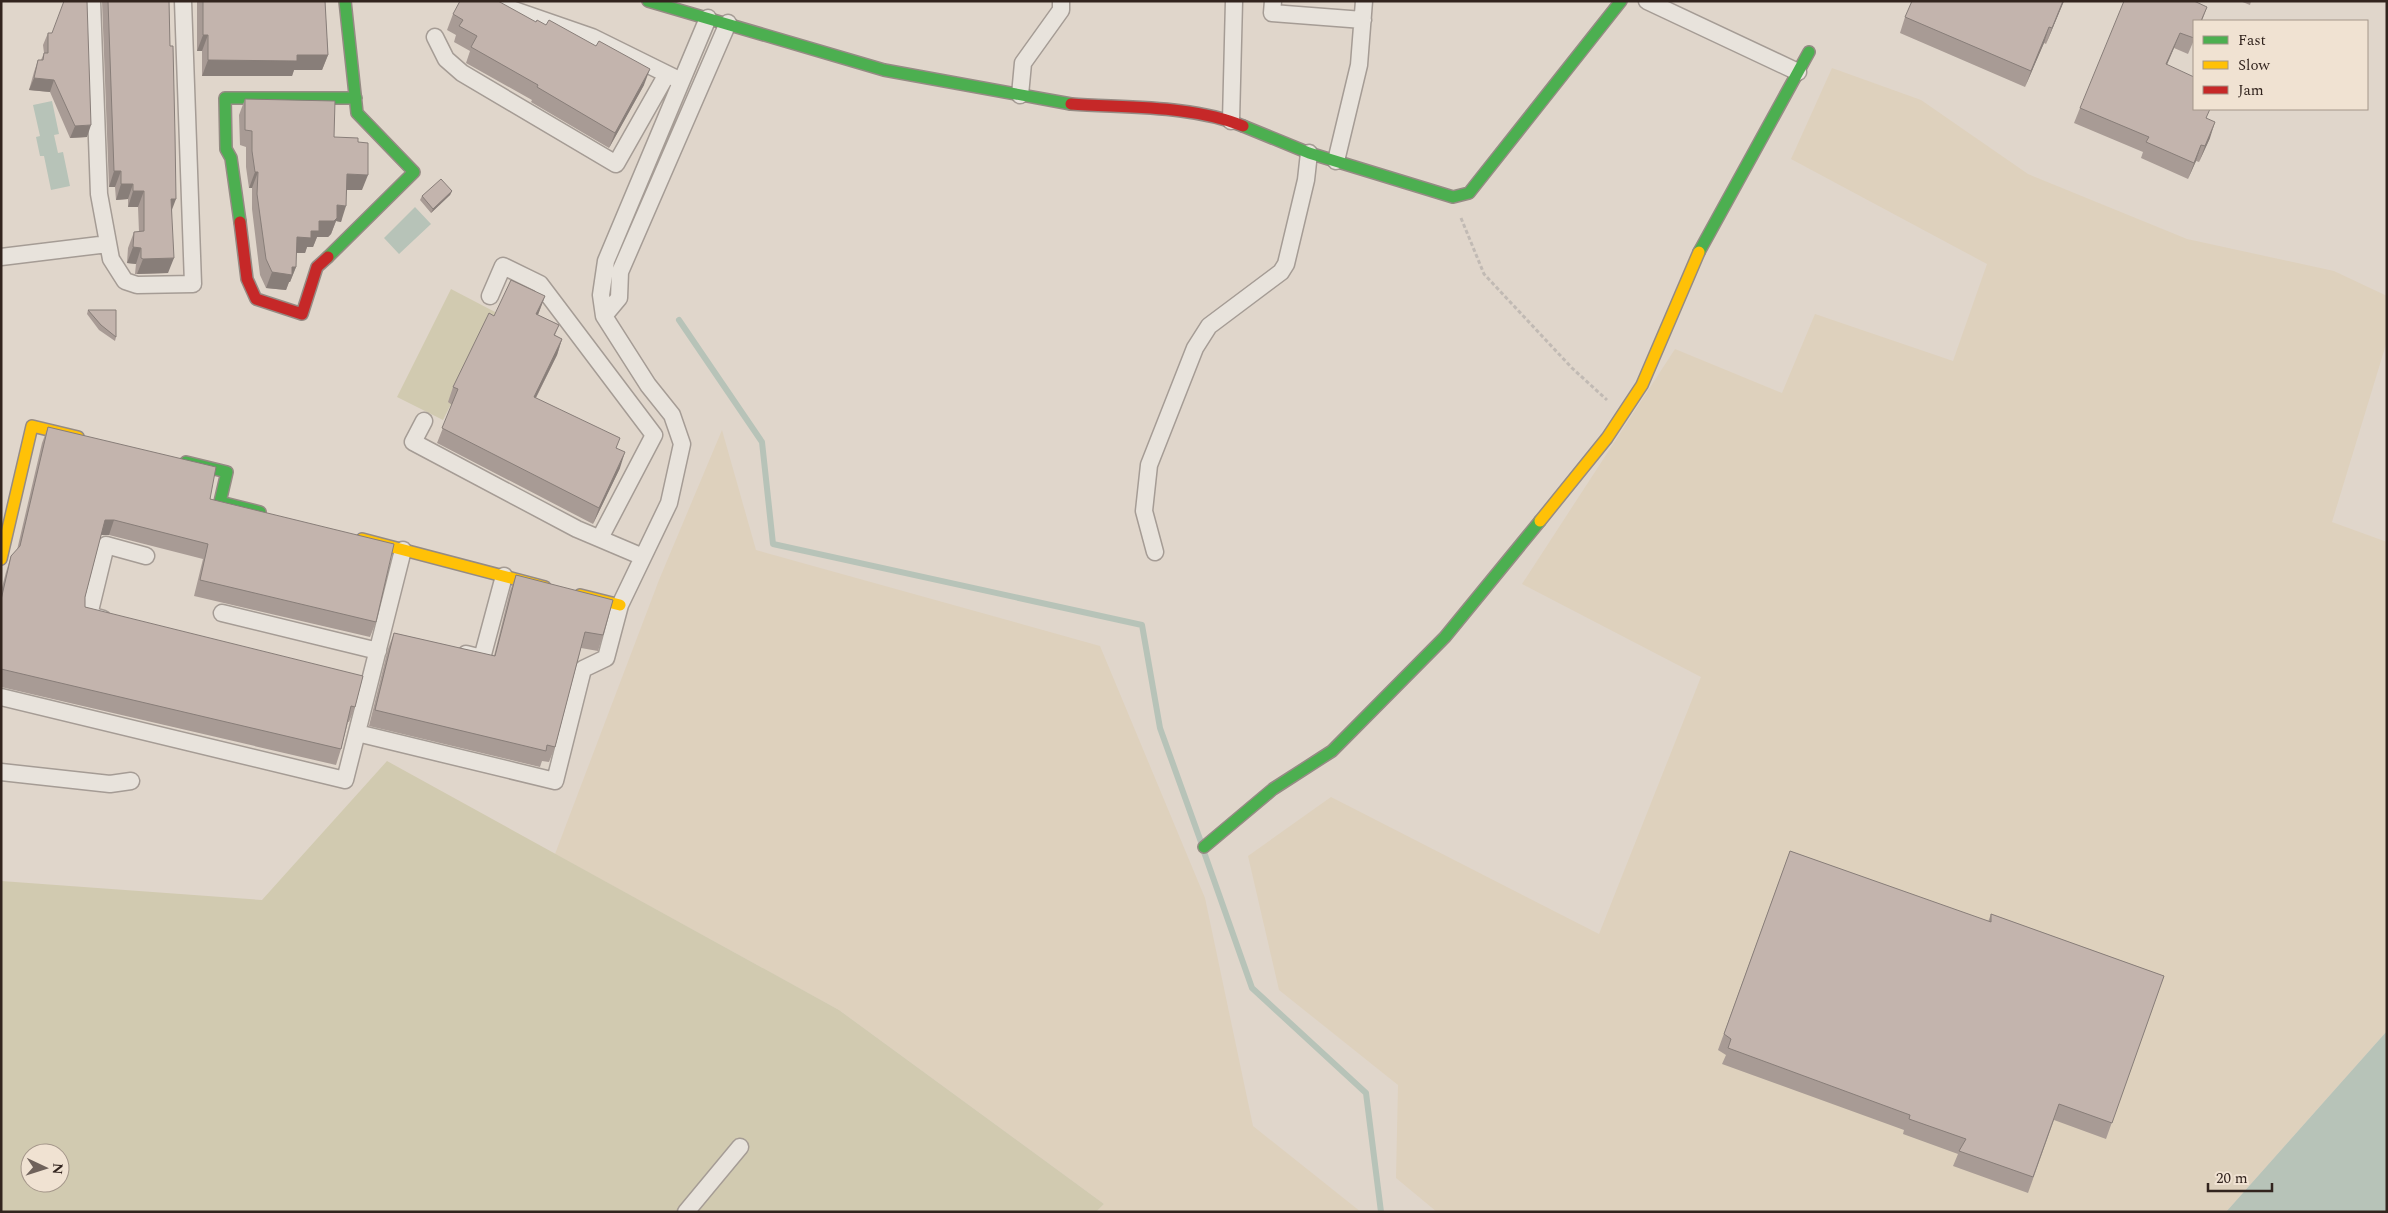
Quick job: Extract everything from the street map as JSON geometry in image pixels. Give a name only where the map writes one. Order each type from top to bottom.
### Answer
[{"type":"street","points":[[92,1],[100,194],[111,259],[125,281],[137,285],[193,284],[183,1]]},
{"type":"street","points":[[345,1],[356,98],[357,113],[414,172],[317,267],[302,314],[256,299],[247,279],[231,158],[226,149],[225,98],[356,98]]},
{"type":"street","points":[[488,1],[592,37],[674,78]]},
{"type":"street","points":[[648,1],[884,70],[1068,104],[1182,112],[1231,121],[1309,153],[1453,197],[1469,193],[1620,1]]},
{"type":"street","points":[[1020,95],[1023,63],[1061,10],[1061,1]]},
{"type":"street","points":[[1231,121],[1234,1]]},
{"type":"street","points":[[1273,1],[1272,13],[1363,20]]},
{"type":"street","points":[[1336,161],[1360,64],[1364,1]]},
{"type":"street","points":[[1647,1],[1798,72]]},
{"type":"street","points":[[435,37],[446,59],[462,73],[616,164],[674,78],[708,18]]},
{"type":"street","points":[[604,316],[619,298],[620,272],[728,23]]},
{"type":"street","points":[[1204,847],[1273,789],[1332,751],[1445,637],[1607,438],[1642,385],[1693,263],[1809,52]]},
{"type":"street","points":[[357,733],[555,781],[583,669],[606,658],[620,605],[669,503],[682,444],[672,415],[648,385],[604,316],[601,295],[606,261],[674,78]]},
{"type":"street","points":[[1155,552],[1144,511],[1149,465],[1195,348],[1209,326],[1281,272],[1286,264],[1306,180],[1309,153]]},
{"type":"street","points":[[1,257],[108,244]]},
{"type":"street","points":[[490,296],[504,266],[540,284],[654,435],[600,538]]},
{"type":"street","points":[[424,421],[413,442],[577,528],[643,556]]},
{"type":"street","points":[[1,559],[32,426],[91,440]]},
{"type":"street","points":[[178,460],[227,472],[220,502],[268,514]]},
{"type":"street","points":[[355,537],[552,588]]},
{"type":"street","points":[[118,622],[89,615],[106,546],[146,556]]},
{"type":"street","points":[[1,697],[345,780],[403,550]]},
{"type":"street","points":[[455,651],[482,658],[504,576]]},
{"type":"street","points":[[572,593],[620,605]]},
{"type":"street","points":[[222,613],[378,651]]},
{"type":"street","points":[[382,632],[400,637]]},
{"type":"street","points":[[350,680],[369,684]]},
{"type":"street","points":[[1,772],[110,784],[131,781]]},
{"type":"street","points":[[686,1212],[740,1147]]},
{"type":"path","points":[[1453,197],[1484,274],[1572,368],[1622,414]]},
{"type":"shaded area","points":[[1832,68],[1921,100],[2028,174],[2187,239],[2334,271],[2387,296],[2387,341],[2332,522],[2387,542],[2387,1031],[2226,1212],[1437,1212],[1396,1178],[1398,1085],[1279,990],[1248,856],[1331,797],[1599,934],[1701,677],[1522,584],[1675,349],[1782,393],[1815,314],[1953,361],[1987,264],[1791,159]]},
{"type":"shaded area","points":[[52,101],[59,134],[54,135],[58,153],[63,152],[70,186],[51,190],[44,156],[40,156],[36,137],[40,136],[33,105]]},
{"type":"shaded area","points":[[415,207],[431,224],[399,254],[384,238]]},
{"type":"shaded area","points":[[451,289],[497,313],[443,420],[397,397]]},
{"type":"shaded area","points":[[722,430],[756,550],[1100,646],[1205,898],[1253,1126],[1361,1212],[1096,1212],[1104,1204],[839,1010],[555,854],[659,580]]},
{"type":"shaded area","points":[[387,761],[839,1010],[1104,1204],[1096,1212],[1,1212],[1,881],[262,900]]},
{"type":"shaded area","points":[[2387,1031],[2387,1212],[2226,1212]]},
{"type":"building","points":[[64,1],[87,1],[91,125],[75,126],[54,80],[34,78],[38,60],[43,60],[44,53],[48,53],[48,33],[52,33]]},
{"type":"building","points":[[108,1],[169,1],[170,46],[173,46],[175,135],[176,199],[171,199],[174,258],[143,259],[141,258],[141,248],[133,247],[134,232],[144,231],[144,191],[133,191],[133,184],[121,184],[121,171],[114,171]]},
{"type":"building","points":[[203,1],[325,1],[328,55],[297,55],[297,61],[208,60],[208,35],[203,35]]},
{"type":"building","points":[[460,1],[498,1],[536,22],[537,20],[546,25],[549,20],[596,46],[599,41],[650,69],[615,133],[537,87],[538,85],[471,47],[477,36],[459,26],[463,20],[453,14]]},
{"type":"building","points":[[1912,1],[2063,1],[2052,28],[2049,27],[2031,71],[1905,17]]},
{"type":"building","points":[[2124,1],[2194,1],[2207,7],[2201,20],[2193,20],[2193,38],[2180,33],[2166,64],[2193,77],[2193,110],[2210,110],[2206,118],[2215,122],[2205,146],[2201,145],[2194,163],[2146,142],[2149,137],[2080,108]]},
{"type":"building","points":[[245,99],[335,101],[334,137],[358,138],[358,142],[368,143],[368,175],[347,174],[346,206],[337,205],[337,218],[334,221],[319,221],[319,231],[311,231],[311,238],[297,237],[296,267],[292,267],[292,275],[272,272],[266,259],[257,194],[258,172],[255,172],[252,151],[252,131],[245,130]]},
{"type":"building","points":[[441,179],[452,191],[433,209],[422,196]]},
{"type":"building","points":[[511,280],[545,296],[536,314],[559,325],[554,335],[562,339],[534,397],[620,438],[616,448],[625,452],[599,508],[442,428],[458,389],[453,387],[489,313],[494,316]]},
{"type":"building","points":[[88,310],[116,310],[116,337],[101,325]]},
{"type":"building","points":[[48,427],[216,467],[210,499],[394,544],[376,622],[200,580],[208,544],[114,520],[105,520],[85,597],[85,607],[363,676],[355,707],[351,706],[341,749],[1,669],[1,600],[11,556],[20,546]]},
{"type":"building","points":[[516,575],[613,600],[603,635],[585,632],[555,747],[547,745],[546,751],[375,710],[394,633],[495,656]]},
{"type":"building","points":[[1790,851],[1991,922],[1991,914],[2164,976],[2112,1123],[2059,1104],[2033,1177],[1959,1151],[1966,1139],[1909,1119],[1910,1115],[1728,1048],[1731,1039],[1724,1034]]},
{"type":"waterway","points":[[679,320],[762,442],[773,544],[1142,625],[1160,728],[1201,842]]},
{"type":"waterway","points":[[1204,852],[1252,988],[1366,1093],[1381,1212]]},
{"type":"traffic: fast","points":[[328,257],[414,172],[357,113],[345,1]]},
{"type":"traffic: fast","points":[[648,1],[884,70],[1071,104]]},
{"type":"traffic: fast","points":[[1243,126],[1309,153],[1453,197],[1469,193],[1621,1]]},
{"type":"traffic: fast","points":[[1699,252],[1809,52]]},
{"type":"traffic: fast","points":[[240,222],[231,158],[226,149],[225,98],[356,98]]},
{"type":"traffic: fast","points":[[186,462],[227,472],[220,502],[260,512]]},
{"type":"traffic: fast","points":[[1204,847],[1273,789],[1332,751],[1445,637],[1540,521]]},
{"type":"traffic: slow","points":[[1540,521],[1607,438],[1642,385],[1699,252]]},
{"type":"traffic: slow","points":[[1,559],[32,426],[78,437]]},
{"type":"traffic: slow","points":[[362,539],[545,587]]},
{"type":"traffic: slow","points":[[580,595],[620,605]]},
{"type":"traffic: jam","points":[[1071,104],[1181,111],[1203,114],[1243,126]]},
{"type":"traffic: jam","points":[[240,222],[247,279],[256,299],[302,314],[317,267],[328,257]]}]
